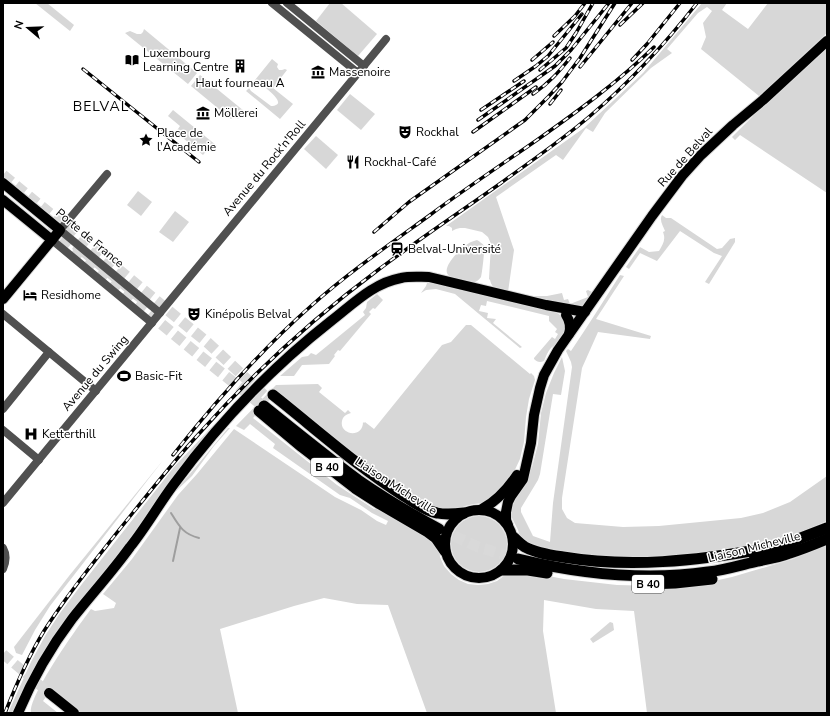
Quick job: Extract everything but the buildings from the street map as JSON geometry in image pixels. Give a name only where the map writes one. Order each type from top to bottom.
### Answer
[{"type":"highway","name":"B 40","points":[[266,403],[422,507],[436,513],[451,515],[464,513]]},
{"type":"highway","name":"B 40","points":[[266,403],[302,447],[356,488],[428,532],[436,538],[445,550]]},
{"type":"highway","name":"Liaison Micheville","points":[[266,403],[358,480],[417,518],[440,527]]},
{"type":"highway","name":"Liaison Micheville","points":[[788,549],[827,528]]},
{"type":"highway","name":"B 40","points":[[513,537],[528,548],[552,555],[586,560],[626,563],[674,561],[788,549]]},
{"type":"highway","name":"Liaison Micheville","points":[[519,557],[546,566],[583,572],[659,576],[708,572],[734,567],[788,549],[827,539]]},
{"type":"highway","name":"B 40","points":[[502,570],[528,570],[564,577],[617,583],[675,583],[706,580],[762,566],[788,549]]},
{"type":"main road","name":"Rue de Belval","points":[[508,525],[506,520],[506,512],[508,502],[523,479],[531,443],[536,401],[544,375],[558,350],[663,200],[682,176],[728,129],[764,100],[827,41]]},
{"type":"main road","name":"Porte de France","points":[[3,183],[60,230]]},
{"type":"main road","points":[[3,200],[52,240]]},
{"type":"main road","points":[[3,299],[60,230]]},
{"type":"main road","points":[[18,713],[48,653],[71,620],[132,546],[175,483],[225,420],[263,380],[291,354],[375,288],[401,278],[415,276],[429,277],[546,306],[585,312]]},
{"type":"main road","points":[[546,306],[578,321]]},
{"type":"main road","points":[[566,315],[570,325],[568,336]]},
{"type":"main road","points":[[482,510],[493,503],[510,485],[528,458]]},
{"type":"main road","points":[[472,510],[482,510],[496,514],[508,525],[513,537],[512,555],[502,570],[494,575],[486,578],[468,577],[453,567],[448,559],[445,550],[446,533],[456,518],[472,510]]},
{"type":"main road","points":[[49,693],[72,712]]},
{"type":"street","points":[[272,3],[358,73]]},
{"type":"street","points":[[287,3],[364,66]]},
{"type":"street","name":"Avenue du Rock'n'Roll","points":[[160,313],[386,39]]},
{"type":"street","points":[[60,230],[107,174]]},
{"type":"street","name":"Porte de France","points":[[60,230],[160,313]]},
{"type":"street","points":[[52,240],[152,323]]},
{"type":"street","name":"Avenue du Swing","points":[[3,503],[160,313]]},
{"type":"street","points":[[3,314],[96,391]]},
{"type":"street","points":[[3,409],[49,352]]},
{"type":"street","points":[[3,430],[39,460]]},
{"type":"street","points":[[3,548],[6,557],[3,570]]},
{"type":"shaded area","points":[[35,3],[47,3],[74,25],[70,31]]},
{"type":"shaded area","points":[[330,3],[341,3],[377,34],[358,56],[316,21]]},
{"type":"shaded area","points":[[702,3],[727,3],[722,10],[748,29],[768,3],[827,3],[827,33],[759,96],[701,49],[706,37],[703,23],[712,11],[707,7],[698,13],[667,49],[672,53],[651,68],[605,113],[593,132],[586,128],[563,160],[556,155],[496,197],[514,250],[508,292],[494,288],[489,279],[491,244],[488,237],[482,232],[465,228],[452,231],[452,228],[446,226],[584,128],[643,73]]},
{"type":"shaded area","points":[[144,29],[197,73],[188,84],[125,33],[130,31],[141,34]]},
{"type":"shaded area","points":[[827,48],[827,193],[740,135],[735,140],[732,137],[753,116],[751,114]]},
{"type":"shaded area","points":[[272,59],[278,64],[277,67],[279,70],[287,70],[273,88],[293,104],[280,119],[246,91],[249,88],[271,106],[276,105],[278,102],[274,95],[255,80]]},
{"type":"shaded area","points":[[200,75],[244,111],[238,119],[234,116],[231,119],[191,86]]},
{"type":"shaded area","points":[[350,94],[375,114],[361,130],[337,110]]},
{"type":"shaded area","points":[[173,110],[217,146],[211,152],[208,149],[203,155],[176,132],[180,126],[168,116]]},
{"type":"shaded area","points":[[316,136],[338,155],[326,169],[304,149]]},
{"type":"shaded area","points":[[138,191],[152,202],[141,216],[127,205]]},
{"type":"shaded area","points":[[175,211],[189,222],[173,242],[159,232]]},
{"type":"shaded area","points":[[662,215],[666,218],[671,218],[717,249],[722,248],[730,239],[735,238],[735,242],[709,284],[705,282],[722,256],[714,253],[680,231],[657,261],[640,253],[629,269],[626,267],[640,247],[649,252],[659,251],[664,242],[663,232],[665,231],[661,221]]},
{"type":"shaded area","points":[[477,240],[484,246],[481,277],[478,281],[462,281],[448,275],[448,265],[452,259],[467,244]]},
{"type":"shaded area","points":[[74,246],[143,303],[141,305],[72,249]]},
{"type":"shaded area","points":[[620,275],[624,276],[596,319],[651,336],[650,339],[598,332],[582,368],[562,498],[562,509],[567,518],[575,523],[623,527],[659,526],[741,518],[763,513],[790,502],[827,476],[827,521],[784,539],[760,546],[649,560],[553,553],[521,540],[510,514],[510,507],[526,481],[532,467],[538,444],[541,413],[546,393],[562,357],[565,371],[561,395],[553,394],[540,474],[521,508],[521,512],[533,536],[550,542],[553,503],[572,367],[566,351],[568,349],[571,351]]},
{"type":"shaded area","points":[[428,280],[549,310],[565,318],[567,328],[557,345],[552,347],[549,351],[544,361],[537,361],[534,358],[552,337],[555,339],[558,334],[555,332],[557,329],[549,321],[549,316],[487,301],[486,306],[481,305],[479,311],[488,313],[487,318],[496,319],[493,323],[522,347],[520,348],[455,294],[436,289],[426,290],[421,293]]},
{"type":"shaded area","points":[[588,290],[592,292],[592,294],[588,301],[581,306],[576,307],[527,296],[547,296],[562,293],[564,300],[568,299],[570,304],[588,297],[586,291]]},
{"type":"shaded area","points":[[377,294],[383,300],[375,309],[373,308],[369,312],[371,314],[340,351],[338,350],[329,364],[302,365],[294,376],[280,376],[302,357],[308,356],[311,353],[316,355],[365,315],[363,312],[366,308],[367,302]]},
{"type":"shaded area","points":[[466,325],[471,325],[530,374],[531,373],[535,380],[529,399],[524,442],[520,459],[512,476],[505,486],[484,503],[448,511],[424,505],[359,459],[277,391],[253,418],[337,485],[374,509],[377,508],[428,535],[439,547],[440,557],[444,566],[459,580],[468,584],[488,584],[497,581],[505,575],[528,572],[564,579],[617,585],[658,586],[705,583],[732,577],[793,559],[827,545],[827,713],[647,713],[634,611],[596,609],[544,600],[543,631],[556,713],[427,713],[388,605],[357,604],[324,598],[220,629],[238,713],[79,713],[51,690],[43,701],[58,713],[31,713],[32,704],[37,692],[55,661],[85,617],[91,609],[95,611],[114,608],[116,603],[103,594],[132,559],[178,495],[234,429],[335,497],[386,525],[388,521],[372,513],[350,498],[340,495],[273,448],[275,444],[250,424],[244,430],[236,426],[276,385],[318,384],[322,388],[319,392],[345,413],[348,410],[351,413],[345,416],[342,421],[342,426],[347,432],[356,433],[362,427],[363,422],[374,429],[442,345],[451,342]]},
{"type":"shaded area","points":[[223,415],[183,465],[131,539],[72,612],[42,655],[22,692],[13,713],[8,713],[31,662],[60,613],[174,467]]},
{"type":"shaded area","points":[[228,428],[230,428],[214,446],[192,476],[175,492],[128,560],[94,601],[92,599],[171,495]]},
{"type":"shaded area","points":[[164,459],[50,606],[22,655],[16,653],[14,647],[69,576]]},
{"type":"shaded area","points":[[473,516],[485,516],[499,524],[507,538],[505,555],[499,564],[485,572],[473,572],[463,567],[456,560],[451,550],[451,538],[456,528],[463,521]]},
{"type":"shaded area","points":[[610,622],[613,623],[614,630],[593,643],[590,639]]},
{"type":"waterway","points":[[171,513],[179,526],[185,532],[199,538]]},
{"type":"waterway","points":[[173,561],[180,528]]},
{"type":"tunnel","points":[[3,175],[208,343],[269,400]]},
{"type":"tunnel","points":[[47,230],[263,406]]},
{"type":"tunnel","points":[[439,529],[478,547],[518,559]]},
{"type":"tunnel","points":[[3,654],[49,693]]},
{"type":"railway","points":[[554,36],[575,16],[585,3]]},
{"type":"railway","points":[[540,70],[566,48],[593,3]]},
{"type":"railway","points":[[478,120],[555,66],[571,50],[609,3]]},
{"type":"railway","points":[[374,232],[409,202],[525,120],[562,82],[580,58],[615,3]]},
{"type":"railway","points":[[580,67],[632,3]]},
{"type":"railway","points":[[620,25],[643,3]]},
{"type":"railway","points":[[632,60],[680,3]]},
{"type":"railway","points":[[5,713],[33,651],[52,618],[90,567],[166,471],[238,392],[306,328],[353,289],[408,248],[501,183],[590,116],[619,90],[646,62],[697,3]]},
{"type":"railway","points":[[514,81],[548,56],[582,14]]},
{"type":"railway","points":[[532,60],[553,42]]},
{"type":"railway","points":[[173,455],[222,396],[256,359],[292,323],[325,294],[354,270],[456,196],[583,107],[654,47]]},
{"type":"railway","points":[[533,94],[553,78],[570,58]]},
{"type":"railway","points":[[83,69],[199,162]]},
{"type":"railway","points":[[481,110],[524,81]]},
{"type":"railway","points":[[473,132],[536,87]]},
{"type":"railway","points":[[550,104],[561,90]]},
{"type":"place","name":"Luxembourg Learning Centre","points":[[132,60]]},
{"type":"place","name":"Haut fourneau A","points":[[240,66]]},
{"type":"place","name":"Massenoire","points":[[318,72]]},
{"type":"place","name":"Möllerei","points":[[203,113]]},
{"type":"place","name":"Rockhal","points":[[405,132]]},
{"type":"place","name":"Place de l'Académie","points":[[146,140]]},
{"type":"place","name":"Rockhal-Café","points":[[353,162]]},
{"type":"place","name":"Belval-Université","points":[[397,249]]},
{"type":"place","name":"Residhome","points":[[30,295]]},
{"type":"place","name":"Kinépolis Belval","points":[[194,314]]},
{"type":"place","name":"Basic-Fit","points":[[124,376]]},
{"type":"place","name":"Ketterthill","points":[[31,434]]},
{"type":"district","name":"BELVAL","points":[[101,106]]}]
